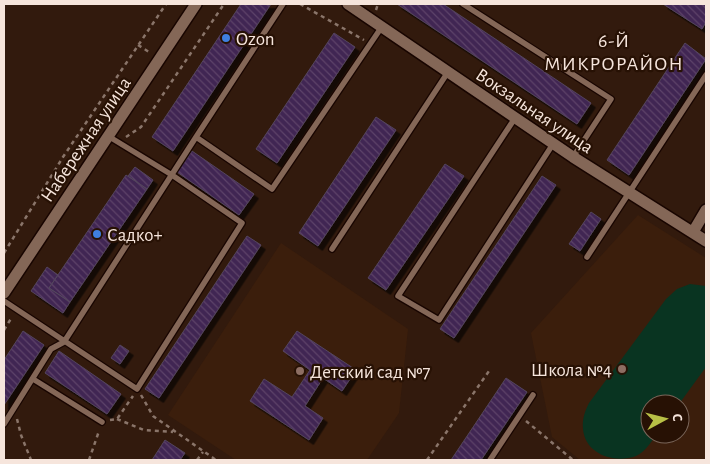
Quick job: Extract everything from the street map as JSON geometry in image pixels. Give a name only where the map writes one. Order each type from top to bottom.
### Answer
[{"type":"street","name":"Набережная улица","points":[[4,293],[196,4]]},
{"type":"street","name":"Вокзальная улица","points":[[348,4],[553,144],[706,240]]},
{"type":"street","points":[[693,232],[706,210]]},
{"type":"lane","points":[[4,424],[51,349],[64,342],[283,4]]},
{"type":"lane","points":[[463,4],[611,99],[573,157]]},
{"type":"lane","points":[[196,137],[272,189],[382,28]]},
{"type":"lane","points":[[332,249],[448,72]]},
{"type":"lane","points":[[587,257],[706,75]]},
{"type":"lane","points":[[515,118],[398,296],[439,320],[553,144]]},
{"type":"lane","points":[[4,301],[138,389],[242,223],[172,175],[108,136]]},
{"type":"lane","points":[[33,378],[102,422]]},
{"type":"lane","points":[[490,460],[533,395]]},
{"type":"path","points":[[4,253],[62,157],[166,4]]},
{"type":"path","points":[[119,143],[141,127],[224,4]]},
{"type":"path","points":[[300,4],[371,43]]},
{"type":"path","points":[[4,330],[17,310]]},
{"type":"path","points":[[427,460],[489,371]]},
{"type":"path","points":[[138,389],[153,416],[216,460]]},
{"type":"path","points":[[15,407],[20,435],[31,460]]},
{"type":"path","points":[[520,416],[573,460]]},
{"type":"path","points":[[117,420],[144,430],[174,432]]},
{"type":"path","points":[[197,460],[202,452]]},
{"type":"shaded area","name":"Школа №4","points":[[638,215],[706,258],[706,460],[580,460],[552,437],[531,333]]},
{"type":"shaded area","name":"Детский сад №7","points":[[281,243],[408,329],[399,413],[367,460],[236,460],[168,415]]},
{"type":"green space","points":[[690,284],[706,286],[706,367],[686,394],[640,394],[640,444],[650,444],[648,447],[636,456],[627,458],[610,458],[602,455],[589,445],[585,438],[583,422],[589,403],[666,299],[677,289]]},
{"type":"building","points":[[241,4],[271,4],[173,151],[152,137]]},
{"type":"building","points":[[397,4],[443,4],[591,103],[577,124]]},
{"type":"building","points":[[663,4],[706,4],[706,22],[702,29]]},
{"type":"building","points":[[334,33],[355,47],[277,163],[256,149]]},
{"type":"building","points":[[685,43],[706,59],[629,175],[607,160]]},
{"type":"building","points":[[376,117],[396,130],[318,246],[299,233]]},
{"type":"building","points":[[192,151],[254,194],[239,215],[177,172]]},
{"type":"building","points":[[445,164],[464,176],[386,290],[368,278]]},
{"type":"building","points":[[135,167],[153,180],[147,189],[128,176]]},
{"type":"building","points":[[126,175],[147,189],[70,302],[49,288]]},
{"type":"building","points":[[542,176],[556,185],[454,338],[440,329]]},
{"type":"building","points":[[591,212],[601,219],[580,251],[569,244]]},
{"type":"building","points":[[247,236],[261,245],[159,398],[145,389]]},
{"type":"building","points":[[47,267],[58,275],[49,288],[70,302],[63,313],[31,291]]},
{"type":"building","points":[[23,331],[44,345],[4,405],[4,360]]},
{"type":"building","points":[[297,331],[356,370],[342,391],[323,378],[305,406],[323,418],[309,440],[250,401],[264,379],[292,397],[310,370],[283,351]]},
{"type":"building","points":[[120,345],[129,351],[120,364],[111,358]]},
{"type":"building","points":[[59,351],[121,394],[107,414],[45,373]]},
{"type":"building","points":[[506,378],[527,392],[481,460],[451,460]]},
{"type":"building","points":[[165,440],[185,453],[180,460],[152,460]]},
{"type":"place","name":"Ozon","points":[[226,38]]},
{"type":"place","name":"Садко+","points":[[97,234]]},
{"type":"place","name":"Школа №4","points":[[622,369]]},
{"type":"place","name":"Детский сад №7","points":[[300,371]]},
{"type":"district","name":"6-Й МИКРОРАЙОН","points":[[614,52]]}]
